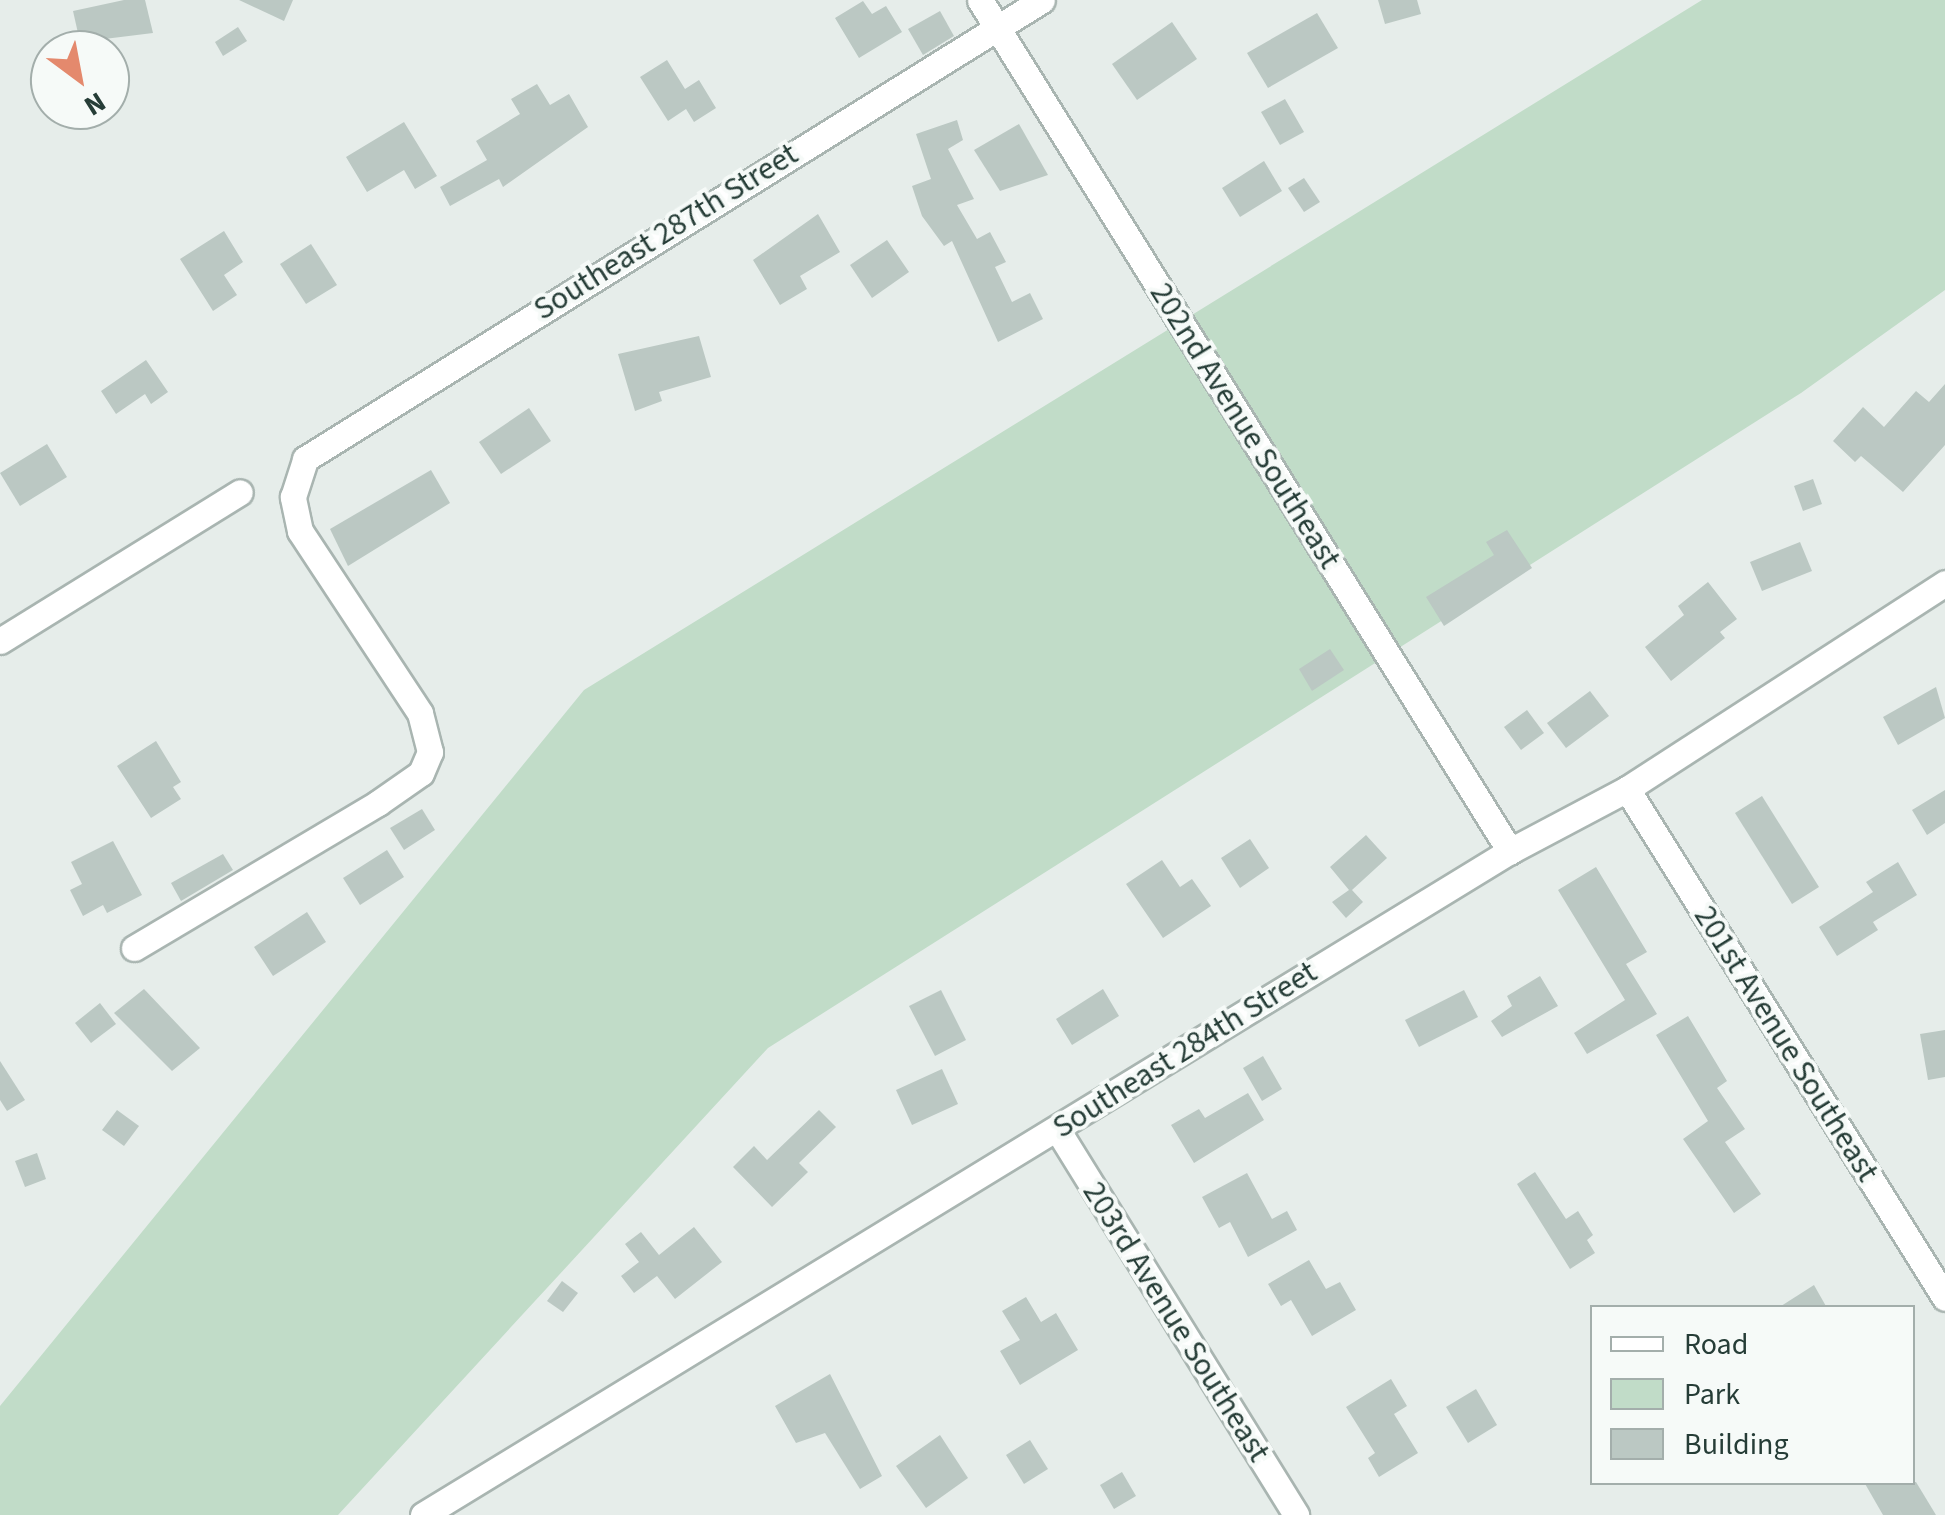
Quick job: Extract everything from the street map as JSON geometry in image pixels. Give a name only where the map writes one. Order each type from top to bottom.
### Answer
[{"type":"street","name":"202nd Avenue Southeast","points":[[980,0],[1510,851]]},
{"type":"street","name":"Southeast 287th Street","points":[[134,948],[378,803],[421,773],[430,752],[420,714],[300,531],[293,510],[297,472],[320,446],[1042,0]]},
{"type":"street","points":[[0,641],[240,492]]},
{"type":"street","name":"Southeast 284th Street","points":[[423,1515],[1510,851],[1627,789],[1945,583]]},
{"type":"street","name":"201st Avenue Southeast","points":[[1627,789],[1945,1298]]},
{"type":"street","name":"203rd Avenue Southeast","points":[[1056,1129],[1296,1515]]},
{"type":"green space","points":[[1702,0],[1945,0],[1945,290],[1801,393],[768,1048],[338,1515],[0,1515],[0,1406],[584,690]]},
{"type":"building","points":[[124,0],[145,0],[153,33],[130,36],[130,30],[77,30],[73,11]]},
{"type":"building","points":[[239,0],[293,0],[284,21]]},
{"type":"building","points":[[1378,0],[1417,0],[1421,14],[1385,24]]},
{"type":"building","points":[[863,1],[872,14],[886,6],[902,32],[859,58],[835,18]]},
{"type":"building","points":[[940,11],[954,36],[923,55],[908,29]]},
{"type":"building","points":[[1317,13],[1338,48],[1268,88],[1247,53]]},
{"type":"building","points":[[1172,22],[1197,59],[1137,100],[1112,64]]},
{"type":"building","points":[[238,27],[247,41],[223,56],[215,42]]},
{"type":"building","points":[[667,60],[685,89],[699,80],[716,108],[694,122],[686,109],[668,121],[640,77]]},
{"type":"building","points":[[537,84],[550,105],[569,94],[588,127],[503,187],[499,179],[450,206],[440,187],[487,160],[476,141],[520,114],[511,99]]},
{"type":"building","points":[[1285,99],[1304,132],[1280,145],[1261,112]]},
{"type":"building","points":[[957,120],[963,140],[948,149],[974,199],[957,205],[977,239],[990,232],[1006,262],[995,267],[1012,302],[1030,293],[1043,319],[998,342],[952,241],[944,246],[922,216],[912,186],[931,179],[916,134]]},
{"type":"building","points":[[404,122],[437,176],[415,189],[404,170],[367,192],[346,157]]},
{"type":"building","points":[[1019,124],[1048,175],[1000,191],[974,150]]},
{"type":"building","points":[[1264,161],[1282,191],[1240,217],[1222,188]]},
{"type":"building","points":[[1304,178],[1320,202],[1304,212],[1288,188]]},
{"type":"building","points":[[818,214],[840,252],[800,276],[807,289],[780,305],[753,260]]},
{"type":"building","points":[[224,231],[243,262],[224,275],[237,295],[213,311],[180,259]]},
{"type":"building","points":[[887,240],[909,272],[872,298],[850,265]]},
{"type":"building","points":[[311,244],[337,285],[306,304],[280,264]]},
{"type":"building","points":[[699,336],[711,377],[659,392],[662,401],[635,411],[618,354]]},
{"type":"building","points":[[146,360],[168,392],[151,404],[145,394],[116,414],[101,391]]},
{"type":"building","points":[[1945,384],[1945,445],[1903,492],[1861,456],[1855,462],[1833,441],[1863,407],[1884,427],[1916,391],[1929,402]]},
{"type":"building","points":[[529,408],[551,441],[501,474],[479,442]]},
{"type":"building","points":[[47,444],[67,477],[20,506],[0,473]]},
{"type":"building","points":[[431,470],[450,503],[348,566],[330,529]]},
{"type":"building","points":[[1813,479],[1822,504],[1803,511],[1794,486]]},
{"type":"building","points":[[1507,530],[1532,568],[1444,626],[1426,597],[1494,555],[1486,542]]},
{"type":"building","points":[[1800,542],[1812,571],[1762,591],[1750,562]]},
{"type":"building","points":[[1708,582],[1737,619],[1720,632],[1725,638],[1671,681],[1645,647],[1684,615],[1678,606]]},
{"type":"building","points":[[1330,649],[1344,670],[1312,691],[1299,669]]},
{"type":"building","points":[[1936,687],[1945,718],[1898,745],[1883,717]]},
{"type":"building","points":[[1590,691],[1609,716],[1566,748],[1547,723]]},
{"type":"building","points":[[1527,710],[1544,733],[1521,750],[1504,727]]},
{"type":"building","points":[[156,741],[181,782],[173,787],[181,799],[151,818],[117,766]]},
{"type":"building","points":[[1945,790],[1945,823],[1927,835],[1912,810]]},
{"type":"building","points":[[1762,796],[1819,887],[1792,904],[1735,813]]},
{"type":"building","points":[[422,809],[435,830],[404,850],[390,828]]},
{"type":"building","points":[[1366,835],[1387,858],[1352,890],[1363,902],[1346,918],[1332,902],[1349,890],[1330,867]]},
{"type":"building","points":[[1250,839],[1269,868],[1240,888],[1221,858]]},
{"type":"building","points":[[113,841],[142,895],[107,913],[103,905],[83,916],[70,890],[82,884],[71,862]]},
{"type":"building","points":[[387,850],[404,877],[360,905],[343,878]]},
{"type":"building","points":[[223,854],[233,870],[181,901],[171,883]]},
{"type":"building","points":[[1162,860],[1180,887],[1192,879],[1211,906],[1163,938],[1126,884]]},
{"type":"building","points":[[1898,862],[1917,895],[1873,922],[1878,930],[1837,956],[1819,927],[1873,892],[1866,882]]},
{"type":"building","points":[[1596,867],[1647,952],[1626,964],[1657,1014],[1587,1054],[1574,1033],[1625,1000],[1558,890]]},
{"type":"building","points":[[307,912],[326,942],[273,976],[254,947]]},
{"type":"building","points":[[1540,976],[1558,1006],[1502,1037],[1491,1021],[1512,1006],[1507,996]]},
{"type":"building","points":[[144,989],[200,1048],[172,1071],[114,1013]]},
{"type":"building","points":[[1103,989],[1119,1016],[1072,1045],[1056,1019]]},
{"type":"building","points":[[941,990],[966,1040],[935,1056],[909,1006]]},
{"type":"building","points":[[1464,990],[1478,1017],[1419,1047],[1405,1020]]},
{"type":"building","points":[[100,1003],[116,1024],[91,1043],[75,1023]]},
{"type":"building","points":[[1688,1016],[1727,1081],[1717,1088],[1745,1129],[1725,1142],[1761,1194],[1734,1213],[1683,1139],[1708,1121],[1656,1035]]},
{"type":"building","points":[[1945,1030],[1945,1077],[1928,1080],[1920,1034]]},
{"type":"building","points":[[1263,1056],[1282,1089],[1262,1101],[1243,1068]]},
{"type":"building","points":[[0,1061],[25,1100],[7,1111],[0,1100]]},
{"type":"building","points":[[942,1069],[958,1104],[912,1125],[896,1090]]},
{"type":"building","points":[[1248,1093],[1264,1120],[1194,1163],[1171,1125],[1199,1109],[1205,1118]]},
{"type":"building","points":[[117,1110],[139,1126],[124,1146],[102,1130]]},
{"type":"building","points":[[819,1110],[836,1127],[799,1163],[808,1172],[772,1207],[733,1167],[754,1146],[767,1160]]},
{"type":"building","points":[[37,1153],[46,1179],[25,1187],[15,1161]]},
{"type":"building","points":[[1535,1172],[1566,1219],[1578,1211],[1593,1235],[1587,1240],[1595,1253],[1570,1269],[1517,1184]]},
{"type":"building","points":[[1247,1173],[1272,1219],[1287,1211],[1297,1230],[1248,1257],[1230,1222],[1219,1228],[1202,1197]]},
{"type":"building","points":[[694,1227],[722,1262],[675,1299],[657,1276],[634,1293],[621,1276],[639,1262],[625,1244],[641,1232],[659,1255]]},
{"type":"building","points":[[1309,1260],[1326,1289],[1340,1282],[1356,1310],[1312,1336],[1291,1300],[1281,1306],[1268,1284]]},
{"type":"building","points":[[562,1281],[578,1293],[563,1312],[547,1301]]},
{"type":"building","points":[[1814,1285],[1825,1305],[1783,1305]]},
{"type":"building","points":[[1026,1297],[1041,1322],[1056,1313],[1078,1350],[1020,1385],[1000,1351],[1020,1340],[1002,1311]]},
{"type":"building","points":[[830,1374],[882,1476],[860,1489],[825,1433],[796,1443],[775,1406]]},
{"type":"building","points":[[1391,1379],[1407,1406],[1394,1414],[1418,1453],[1379,1477],[1368,1458],[1375,1453],[1346,1407]]},
{"type":"building","points":[[1476,1389],[1497,1425],[1468,1443],[1446,1407]]},
{"type":"building","points":[[940,1435],[968,1478],[926,1508],[896,1466]]},
{"type":"building","points":[[1030,1440],[1048,1469],[1024,1484],[1006,1455]]},
{"type":"building","points":[[1122,1472],[1136,1496],[1114,1509],[1100,1485]]},
{"type":"building","points":[[1916,1482],[1936,1515],[1883,1515],[1866,1485]]}]
